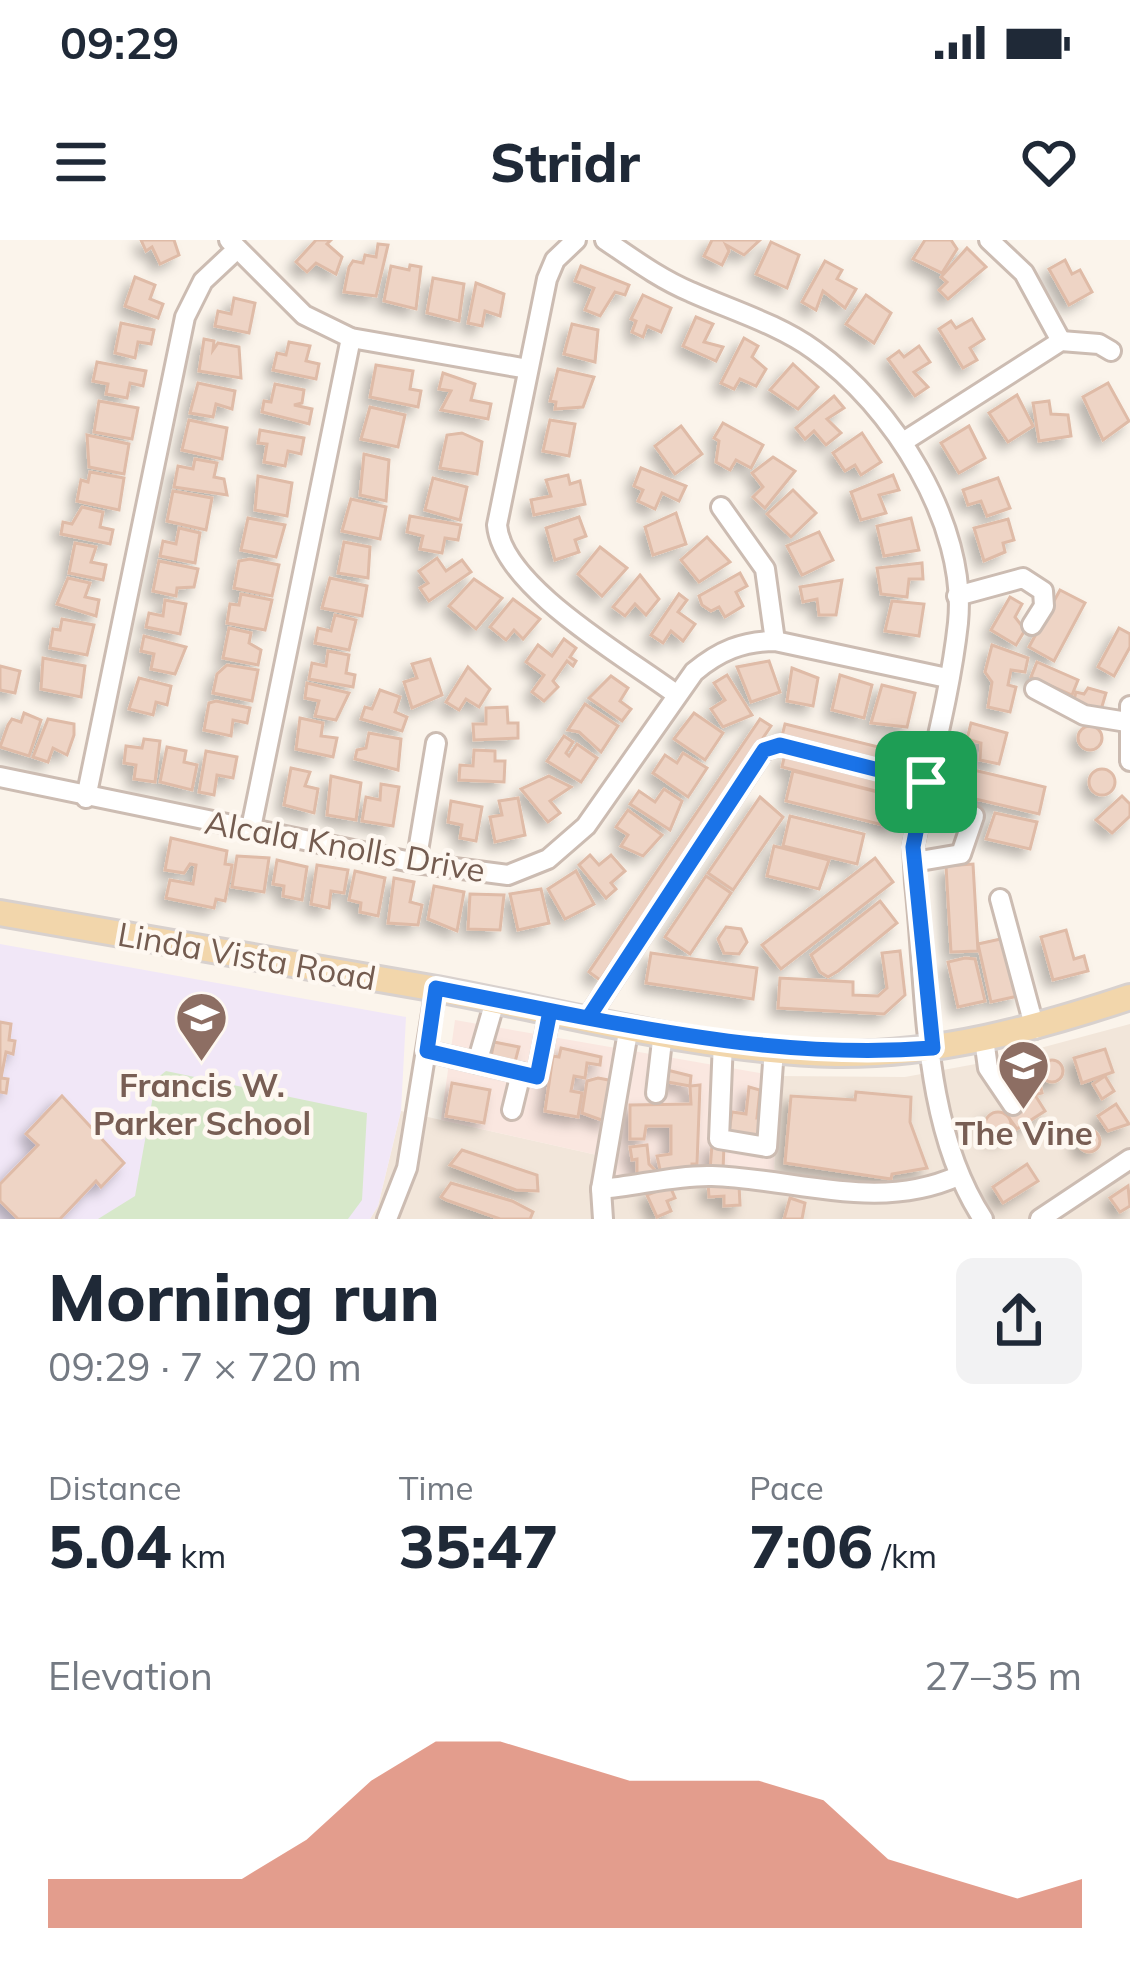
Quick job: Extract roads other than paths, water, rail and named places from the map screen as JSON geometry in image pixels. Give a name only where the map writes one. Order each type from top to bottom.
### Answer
[{"type":"main road","name":"Linda Vista Road","points":[[0,913],[663,1032],[837,1054],[933,1048],[984,1039],[1035,1029],[1130,997]]},
{"type":"street","points":[[576,240],[555,260],[547,279],[497,525],[499,545],[528,583],[677,694]]},
{"type":"street","points":[[605,240],[658,275],[812,348],[862,390],[903,442],[933,500],[957,596],[914,862],[944,1135],[958,1176],[983,1219]]},
{"type":"street","points":[[989,240],[1024,273],[1061,341]]},
{"type":"street","points":[[86,798],[185,317],[203,281],[232,245],[304,315],[351,338],[528,369]]},
{"type":"street","points":[[251,828],[351,338]]},
{"type":"street","points":[[903,442],[1061,341],[1099,344],[1112,351]]},
{"type":"street","points":[[721,507],[765,568],[776,641]]},
{"type":"street","points":[[957,596],[1023,578],[1042,590],[1044,606],[1032,625]]},
{"type":"street","name":"Alcala Knolls Drive","points":[[0,777],[416,863],[508,875],[548,859],[586,826],[677,694],[711,658],[748,641],[776,641],[947,678]]},
{"type":"street","points":[[1035,689],[1084,715],[1128,714],[1130,761]]},
{"type":"street","points":[[416,863],[436,743]]},
{"type":"street","points":[[588,1018],[764,750],[780,745],[926,782]]},
{"type":"street","points":[[914,862],[961,854],[974,816]]},
{"type":"street","points":[[1000,899],[1035,1029]]},
{"type":"street","points":[[387,1219],[407,1168],[436,988]]},
{"type":"street","points":[[477,1063],[495,1001]]},
{"type":"street","points":[[427,1051],[537,1077],[550,1011]]},
{"type":"street","points":[[603,1219],[601,1189],[629,1026]]},
{"type":"street","points":[[656,1094],[663,1032]]},
{"type":"street","points":[[984,1039],[988,1068],[1013,1105]]},
{"type":"street","points":[[723,1041],[718,1139],[767,1147],[774,1049]]},
{"type":"street","points":[[512,1110],[520,1073]]},
{"type":"street","points":[[1040,1219],[1130,1159]]},
{"type":"street","points":[[601,1189],[707,1176],[891,1196],[925,1191],[958,1176]]},
{"type":"place","name":"Francis W. Parker School","points":[[202,1064]]},
{"type":"place","name":"The Vine","points":[[1024,1112]]}]
